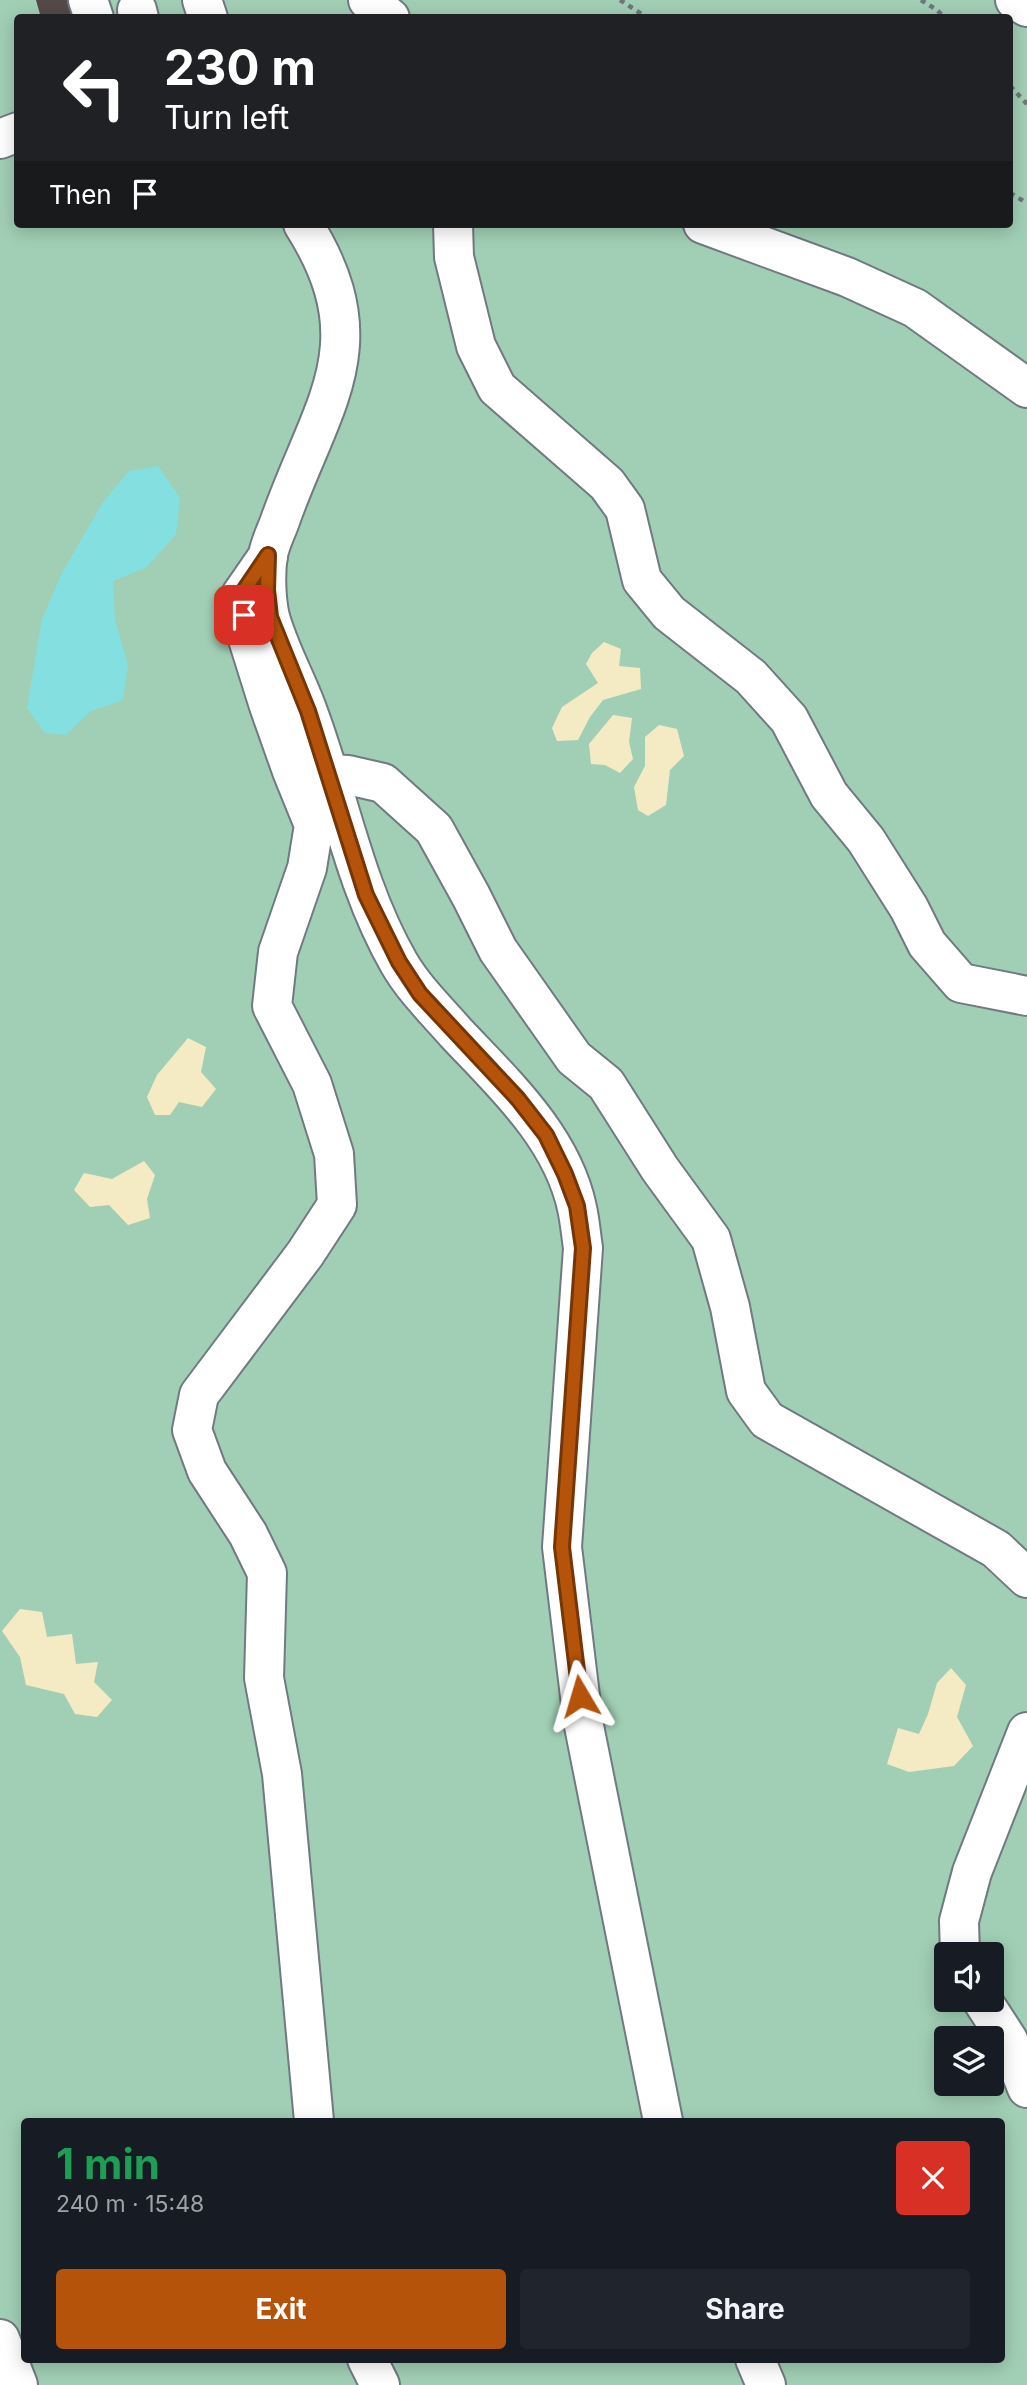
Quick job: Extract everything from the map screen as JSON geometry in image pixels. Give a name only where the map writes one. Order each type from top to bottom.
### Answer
[{"type":"lane","points":[[368,0],[385,14]]},
{"type":"lane","points":[[1015,0],[1027,7]]},
{"type":"lane","points":[[306,228],[331,278],[339,312],[341,343],[337,373],[328,403],[268,555],[241,595],[247,636],[292,771],[314,825],[307,868],[278,952],[272,1006],[315,1096],[334,1154],[337,1205],[305,1254],[199,1395],[192,1430],[207,1471],[248,1534],[267,1573],[264,1678],[282,1774],[314,2118]]},
{"type":"lane","points":[[453,228],[454,257],[476,346],[497,388],[607,484],[625,509],[642,580],[669,613],[751,677],[789,719],[829,795],[866,840],[909,908],[927,944],[961,983],[1027,996]]},
{"type":"lane","points":[[714,228],[847,276],[915,309],[1027,388]]},
{"type":"lane","points":[[268,555],[267,590],[270,617],[308,711],[366,895],[399,962],[420,994],[518,1099],[546,1135],[577,1206],[583,1248],[562,1547],[583,1721],[662,2118]]},
{"type":"lane","points":[[328,774],[348,775],[383,783],[434,829],[498,950],[574,1058],[606,1084],[660,1169],[711,1240],[730,1307],[746,1391],[767,1420],[996,1549],[1027,1578]]},
{"type":"lane","points":[[960,1942],[959,1921],[972,1872],[1027,1732]]},
{"type":"lane","points":[[990,2012],[1008,2040],[1027,2088]]},
{"type":"lane","points":[[0,2339],[18,2385]]},
{"type":"lane","points":[[369,2363],[380,2385]]},
{"type":"lane","points":[[757,2363],[766,2385]]},
{"type":"path","points":[[620,0],[642,14]]},
{"type":"path","points":[[921,0],[941,14]]},
{"type":"path","points":[[1013,89],[1027,104]]},
{"type":"green space","points":[[0,0],[1027,0],[1027,2385],[0,2385]]},
{"type":"sand","points":[[604,642],[621,649],[619,666],[640,668],[641,689],[603,700],[578,740],[557,741],[552,728],[562,707],[598,683],[586,664],[592,653]]},
{"type":"sand","points":[[613,715],[632,718],[629,742],[633,759],[620,773],[605,765],[591,764],[589,744]]},
{"type":"sand","points":[[659,725],[677,729],[684,756],[670,770],[666,805],[648,816],[638,810],[634,787],[645,766],[645,737]]},
{"type":"sand","points":[[188,1038],[206,1047],[201,1072],[216,1089],[202,1107],[179,1102],[170,1115],[155,1115],[147,1097],[157,1075]]},
{"type":"sand","points":[[144,1161],[155,1175],[147,1199],[150,1218],[128,1225],[109,1205],[90,1207],[74,1190],[84,1173],[112,1179]]},
{"type":"sand","points":[[20,1609],[42,1612],[47,1637],[72,1634],[76,1664],[98,1662],[94,1682],[112,1700],[97,1717],[75,1714],[64,1694],[26,1685],[20,1657],[2,1631]]},
{"type":"sand","points":[[951,1668],[966,1685],[957,1717],[973,1746],[954,1766],[909,1772],[887,1764],[898,1728],[919,1734],[937,1683]]},
{"type":"water","points":[[158,466],[180,498],[176,534],[147,567],[113,581],[115,620],[128,665],[123,700],[91,711],[66,735],[45,733],[27,708],[42,619],[62,573],[103,502],[129,471]]},
{"type":"building","points":[[36,0],[73,0],[77,14],[40,14]]},
{"type":"route","points":[[244,615],[241,595],[268,555],[267,590],[270,617],[308,711],[366,895],[399,962],[420,994],[518,1099],[546,1135],[577,1206],[583,1248],[562,1547],[580,1696]]}]
